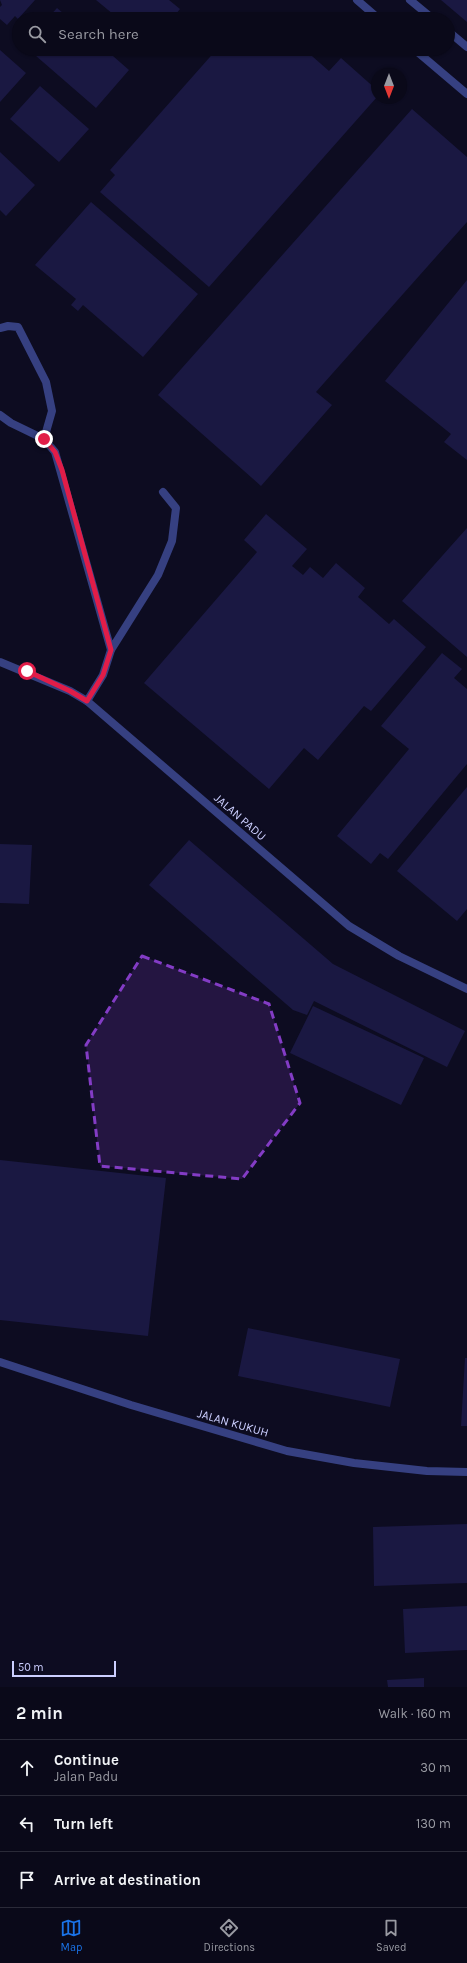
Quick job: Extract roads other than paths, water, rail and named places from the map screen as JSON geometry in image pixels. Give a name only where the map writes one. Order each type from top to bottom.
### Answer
[{"type":"street","points":[[357,0],[371,12]]},
{"type":"street","points":[[410,0],[425,12]]},
{"type":"street","points":[[455,37],[467,47]]},
{"type":"street","points":[[422,56],[467,94]]},
{"type":"street","points":[[0,328],[8,326],[18,327],[46,382],[52,411],[44,439]]},
{"type":"street","points":[[0,415],[11,424],[44,439],[55,452],[62,470],[111,650]]},
{"type":"street","points":[[87,701],[103,675],[111,650],[158,575],[172,541],[176,508],[163,492]]},
{"type":"street","name":"JALAN PADU","points":[[1,662],[27,671],[70,691],[87,701],[349,926],[399,956],[467,989]]},
{"type":"street","name":"JALAN KUKUH","points":[[0,1362],[131,1405],[287,1451],[354,1463],[428,1471],[467,1472]]}]
